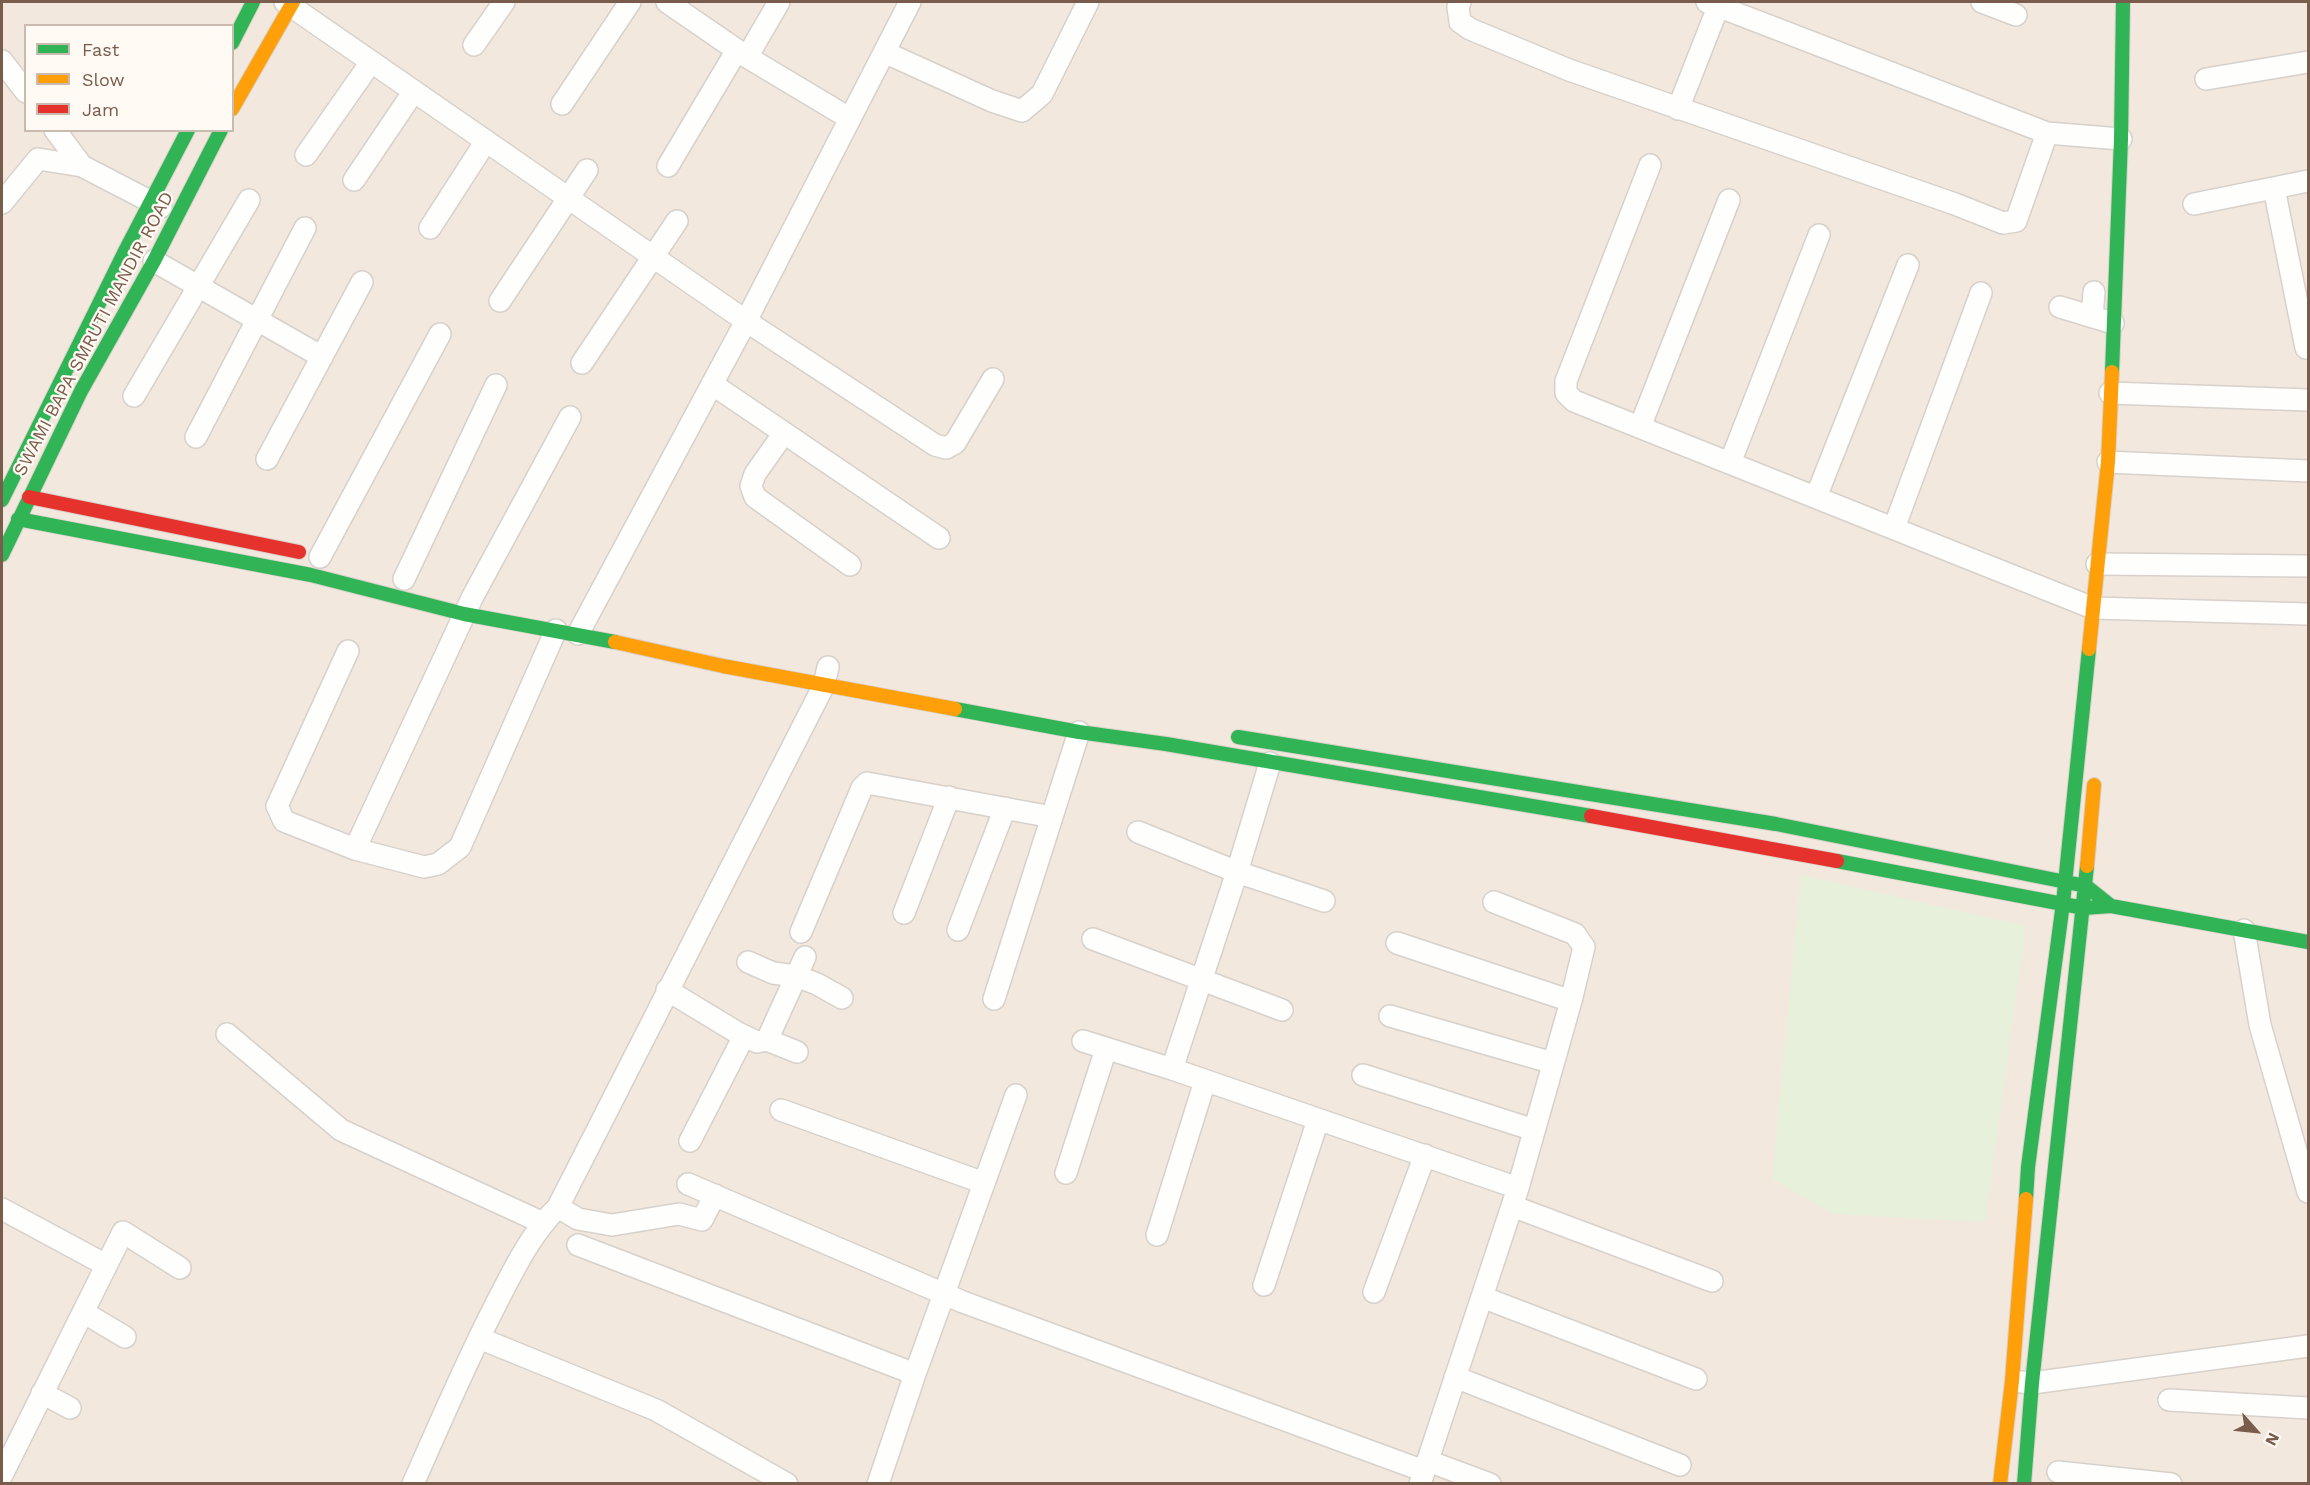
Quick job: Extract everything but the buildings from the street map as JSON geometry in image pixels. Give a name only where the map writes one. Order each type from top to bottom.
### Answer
[{"type":"street","points":[[234,39],[253,2]]},
{"type":"street","points":[[474,45],[504,2]]},
{"type":"street","points":[[562,104],[630,2]]},
{"type":"street","points":[[668,166],[742,53],[779,2]]},
{"type":"street","points":[[583,624],[746,321],[910,2]]},
{"type":"street","points":[[884,52],[992,101],[1022,111],[1042,94],[1088,2]]},
{"type":"street","points":[[1460,2],[1458,7],[1460,22],[1470,29],[1569,70],[1955,204],[2003,223],[2016,221],[2047,133]]},
{"type":"street","points":[[1982,2],[2016,15]]},
{"type":"street","points":[[2024,1484],[2022,1382],[2028,1167],[2063,903],[2073,790],[2105,607],[2114,463],[2124,205],[2126,93],[2123,2]]},
{"type":"street","points":[[2117,394],[2113,324],[2124,205],[2121,139],[2136,2]]},
{"type":"street","points":[[234,105],[290,3],[371,62],[746,321],[935,445],[946,448],[956,443],[993,379]]},
{"type":"street","points":[[1678,109],[1715,3],[2047,133],[2121,139]]},
{"type":"street","points":[[676,4],[742,53],[849,118]]},
{"type":"street","points":[[2,61],[24,89]]},
{"type":"street","points":[[306,155],[371,62]]},
{"type":"street","points":[[2206,79],[2308,62]]},
{"type":"street","points":[[354,180],[414,91]]},
{"type":"street","points":[[56,132],[82,166]]},
{"type":"street","points":[[2,500],[125,251],[187,132]]},
{"type":"street","name":"SWAMI BAPA SMRUTI MANDIR ROAD","points":[[2,555],[81,391],[154,261],[220,132]]},
{"type":"street","points":[[430,228],[486,141]]},
{"type":"street","points":[[2,203],[38,159],[82,166],[177,215]]},
{"type":"street","points":[[1650,165],[1566,381],[1566,393],[1574,401],[1894,528],[2105,607],[2308,614]]},
{"type":"street","points":[[500,301],[587,170]]},
{"type":"street","points":[[2194,204],[2308,181]]},
{"type":"street","points":[[2274,188],[2306,348]]},
{"type":"street","points":[[134,396],[249,200]]},
{"type":"street","points":[[1640,427],[1729,200]]},
{"type":"street","points":[[582,363],[677,221]]},
{"type":"street","points":[[196,437],[305,228]]},
{"type":"street","points":[[1730,463],[1819,235]]},
{"type":"street","points":[[154,261],[322,357]]},
{"type":"street","points":[[1816,497],[1908,265]]},
{"type":"street","points":[[267,459],[362,282]]},
{"type":"street","points":[[2092,317],[2094,292]]},
{"type":"street","points":[[1894,528],[1981,293]]},
{"type":"street","points":[[2060,307],[2113,324]]},
{"type":"street","points":[[29,497],[325,558],[440,334]]},
{"type":"street","points":[[402,578],[496,384]]},
{"type":"street","points":[[712,384],[939,538]]},
{"type":"street","points":[[2117,394],[2308,400]]},
{"type":"street","points":[[356,849],[471,600],[570,417]]},
{"type":"street","points":[[784,433],[755,474],[751,486],[755,497],[850,565]]},
{"type":"street","points":[[2114,463],[2308,471]]},
{"type":"street","points":[[18,519],[311,575],[471,600],[556,630],[583,624],[723,666],[827,672],[1079,732],[1166,744],[1665,830],[2084,908],[2111,906],[2308,942]]},
{"type":"street","points":[[2107,567],[2308,566]]},
{"type":"street","points":[[348,651],[277,806],[284,821],[356,849],[424,867],[438,864],[460,848],[556,630]]},
{"type":"street","points":[[413,1484],[479,1338],[523,1251],[543,1222],[558,1207],[827,672]]},
{"type":"street","points":[[994,999],[1079,732]]},
{"type":"street","points":[[1220,735],[1776,824],[2086,886],[2111,906]]},
{"type":"street","points":[[1172,1069],[1237,872],[1270,763]]},
{"type":"street","points":[[2000,1484],[2022,1382],[2084,908],[2095,768]]},
{"type":"street","points":[[801,932],[862,788],[867,783],[1052,818]]},
{"type":"street","points":[[2073,790],[2093,791]]},
{"type":"street","points":[[904,913],[949,797]]},
{"type":"street","points":[[958,930],[1005,808]]},
{"type":"street","points":[[1138,832],[1237,872],[1324,901]]},
{"type":"street","points":[[1424,1472],[1515,1197],[1571,1001],[1584,947],[1575,934],[1494,902]]},
{"type":"street","points":[[2244,930],[2260,1025],[2308,1192]]},
{"type":"street","points":[[1093,939],[1282,1010]]},
{"type":"street","points":[[1397,943],[1571,1001]]},
{"type":"street","points":[[767,1040],[805,957]]},
{"type":"street","points":[[748,962],[773,974],[796,976],[817,984],[842,998]]},
{"type":"street","points":[[667,990],[744,1036],[757,1042],[767,1040],[796,1052]]},
{"type":"street","points":[[1390,1016],[1553,1063]]},
{"type":"street","points":[[227,1034],[341,1130],[543,1222]]},
{"type":"street","points":[[690,1141],[744,1036]]},
{"type":"street","points":[[1083,1041],[1425,1155],[1515,1197],[1713,1281]]},
{"type":"street","points":[[1066,1173],[1106,1049]]},
{"type":"street","points":[[1363,1075],[1534,1130]]},
{"type":"street","points":[[1157,1235],[1205,1081]]},
{"type":"street","points":[[878,1484],[915,1374],[1016,1095]]},
{"type":"street","points":[[781,1110],[984,1183]]},
{"type":"street","points":[[1264,1285],[1318,1120]]},
{"type":"street","points":[[1374,1292],[1425,1155]]},
{"type":"street","points":[[688,1184],[974,1306],[1424,1472],[1490,1484]]},
{"type":"street","points":[[558,1207],[578,1219],[612,1225],[679,1214],[702,1220],[715,1195]]},
{"type":"street","points":[[2,1209],[106,1265]]},
{"type":"street","points":[[600,1223],[587,1248],[915,1374]]},
{"type":"street","points":[[2,1475],[123,1232],[180,1268]]},
{"type":"street","points":[[1482,1297],[1696,1379]]},
{"type":"street","points":[[83,1312],[125,1336]]},
{"type":"street","points":[[479,1338],[656,1410],[787,1484]]},
{"type":"street","points":[[2022,1382],[2308,1346]]},
{"type":"street","points":[[1455,1377],[1680,1465]]},
{"type":"street","points":[[42,1393],[70,1408]]},
{"type":"street","points":[[2169,1400],[2308,1408]]},
{"type":"street","points":[[2058,1472],[2171,1484]]},
{"type":"shaded area","points":[[2,2],[2308,2],[2308,1483],[2,1483]]},
{"type":"green space","points":[[1801,875],[2026,926],[1985,1222],[1833,1214],[1772,1179]]},
{"type":"traffic: fast","points":[[234,39],[253,2]]},
{"type":"traffic: fast","points":[[2112,372],[2121,139],[2123,2]]},
{"type":"traffic: fast","points":[[2,500],[125,251],[187,132]]},
{"type":"traffic: fast","points":[[2,555],[81,391],[154,261],[220,132]]},
{"type":"traffic: fast","points":[[18,519],[311,575],[464,614],[615,642]]},
{"type":"traffic: fast","points":[[2026,1199],[2028,1167],[2063,903],[2089,649]]},
{"type":"traffic: fast","points":[[955,709],[1079,732],[1166,744],[1591,816]]},
{"type":"traffic: fast","points":[[1238,737],[1776,824],[2086,886],[2111,906]]},
{"type":"traffic: fast","points":[[1837,861],[2084,908],[2111,906],[2308,942]]},
{"type":"traffic: fast","points":[[2024,1484],[2032,1383],[2087,866]]},
{"type":"traffic: slow","points":[[234,105],[293,2]]},
{"type":"traffic: slow","points":[[2089,649],[2108,462],[2112,372]]},
{"type":"traffic: slow","points":[[615,642],[723,666],[955,709]]},
{"type":"traffic: slow","points":[[2087,866],[2094,785]]},
{"type":"traffic: slow","points":[[2000,1484],[2012,1381],[2026,1199]]},
{"type":"traffic: jam","points":[[29,497],[299,552]]},
{"type":"traffic: jam","points":[[1591,816],[1837,861]]}]
